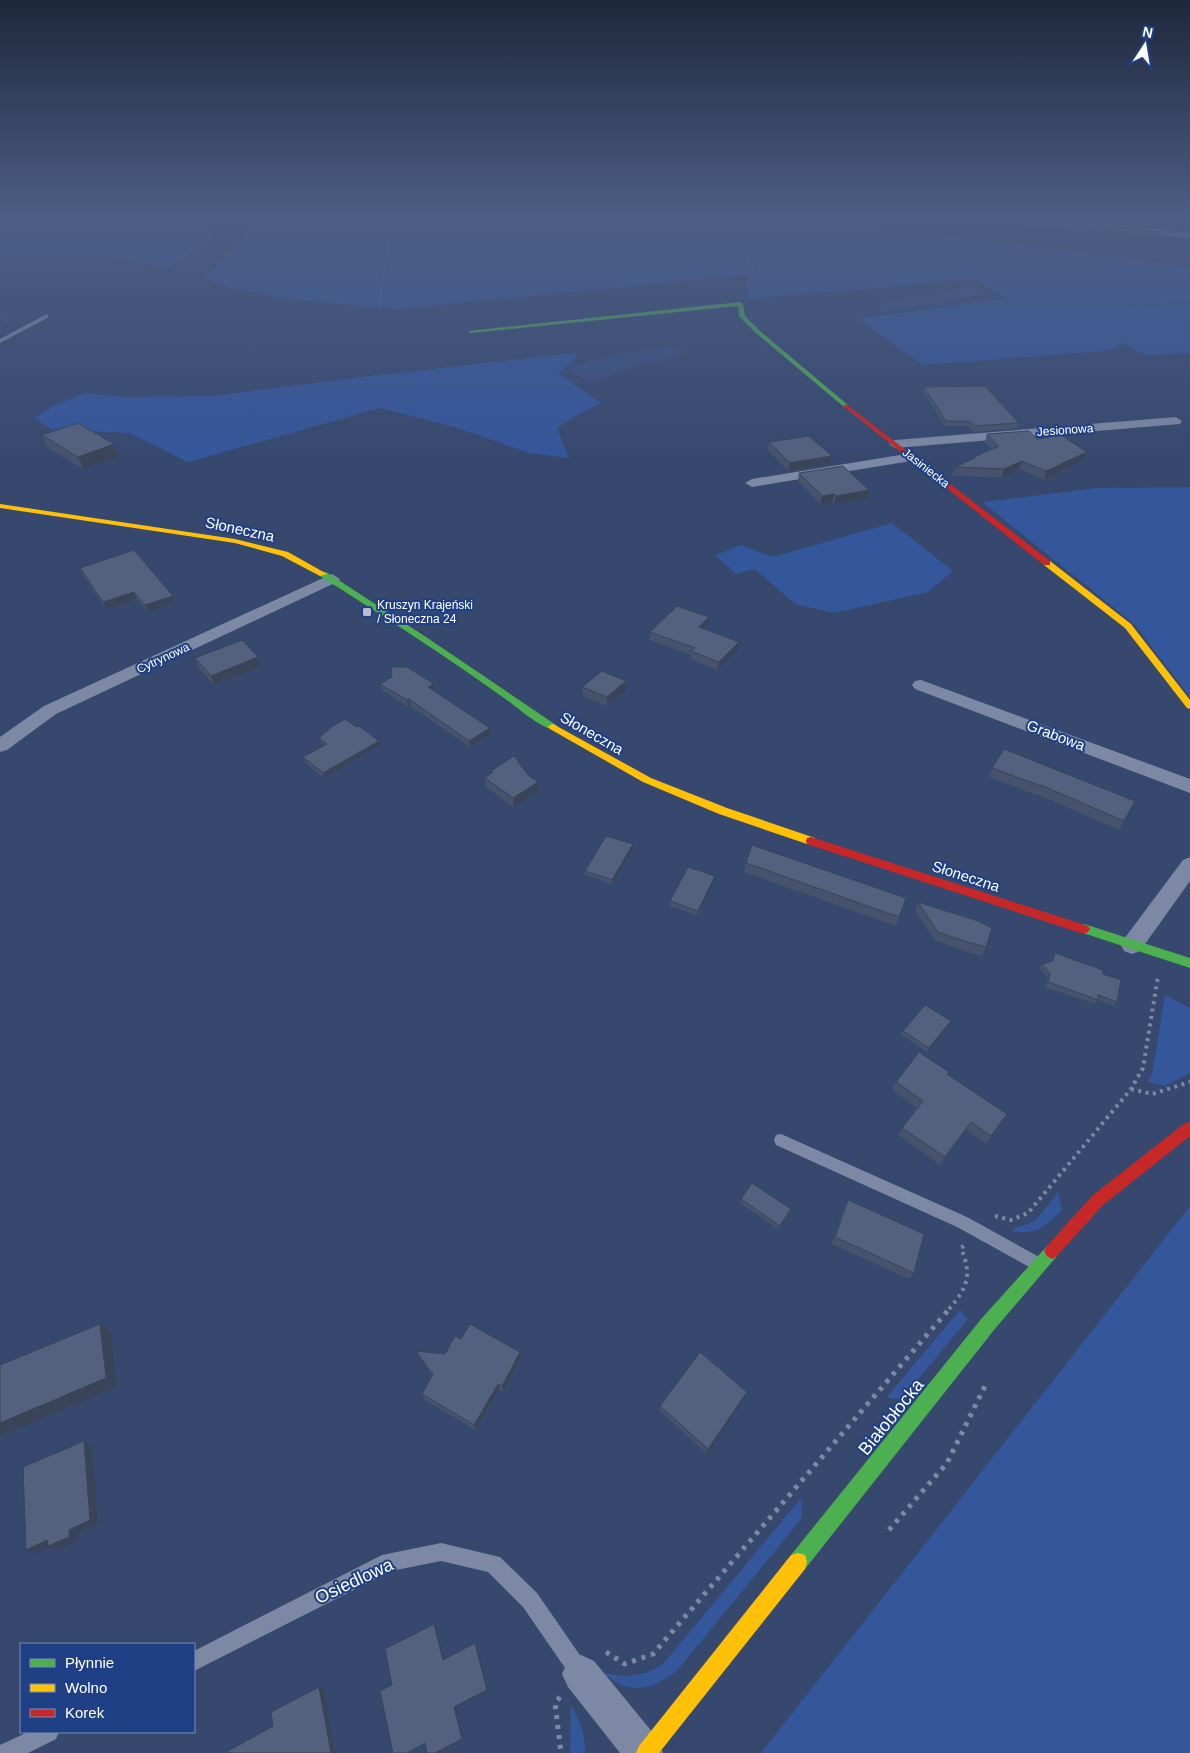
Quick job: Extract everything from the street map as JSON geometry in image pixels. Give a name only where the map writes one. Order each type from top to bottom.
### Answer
[{"type":"street","points":[[471,331],[740,304]]},
{"type":"street","name":"Jasiniecka","points":[[740,304],[742,316],[758,332],[895,444],[1128,626],[1190,706]]},
{"type":"street","name":"Jesionowa","points":[[895,444],[1176,421]]},
{"type":"street","points":[[752,483],[912,457]]},
{"type":"street","name":"Słoneczna","points":[[0,506],[235,541],[284,554],[308,564],[332,579],[486,681],[536,717],[648,780],[723,811],[816,843],[1190,963]]},
{"type":"street","name":"Cytrynowa","points":[[0,746],[50,710],[332,579]]},
{"type":"street","name":"Grabowa","points":[[921,685],[1190,786]]},
{"type":"street","points":[[1132,945],[1190,865]]},
{"type":"street","name":"Białobłocka","points":[[645,1753],[975,1339],[1039,1264],[1098,1200],[1190,1128]]},
{"type":"street","name":"Osiedlowa","points":[[581,1674],[645,1753]]},
{"type":"lane","points":[[0,342],[11,334],[46,316]]},
{"type":"lane","points":[[781,1140],[962,1222],[1039,1264]]},
{"type":"lane","name":"Osiedlowa","points":[[195,1660],[389,1562],[441,1552],[494,1564],[530,1600],[581,1674]]},
{"type":"lane","points":[[6,1753],[47,1733]]},
{"type":"path","points":[[379,307],[380,298]]},
{"type":"path","points":[[740,304],[742,298]]},
{"type":"path","points":[[561,1753],[555,1703],[603,1650],[625,1664],[653,1654],[957,1300],[968,1284],[969,1266],[961,1248],[980,1232],[992,1215],[1012,1220],[1028,1213],[1131,1089],[1143,1068],[1159,953]]},
{"type":"path","points":[[1131,1089],[1152,1094],[1190,1082]]},
{"type":"shaded area","points":[[284,298],[510,298],[397,309]]},
{"type":"shaded area","points":[[912,298],[965,298],[882,313],[879,306],[889,300]]},
{"type":"shaded area","points":[[1008,298],[1190,298],[1190,303],[1106,305],[1190,304],[1190,353],[1146,355],[1121,343],[1113,350],[923,365],[858,319]]},
{"type":"shaded area","points":[[668,346],[683,352],[679,356],[634,366],[591,383],[573,373],[568,367],[617,354]]},
{"type":"shaded area","points":[[576,353],[575,361],[558,373],[601,403],[557,428],[569,458],[529,453],[461,429],[380,408],[188,462],[129,433],[51,429],[34,418],[57,404],[85,393],[127,397],[213,396]]},
{"type":"shaded area","points":[[1190,487],[1190,697],[1134,624],[982,502],[1098,488]]},
{"type":"shaded area","points":[[892,523],[953,571],[928,592],[834,613],[795,604],[755,569],[736,574],[715,555],[741,545],[773,557]]},
{"type":"shaded area","points":[[1165,995],[1190,1008],[1190,1073],[1165,1086],[1147,1082],[1152,1074]]},
{"type":"shaded area","points":[[1058,1192],[1062,1210],[1051,1221],[1034,1231],[1012,1231],[1034,1221]]},
{"type":"shaded area","points":[[1190,1206],[1190,1753],[761,1753]]},
{"type":"shaded area","points":[[960,1310],[968,1319],[902,1399],[886,1398]]},
{"type":"shaded area","points":[[801,1498],[802,1518],[676,1672],[657,1683],[640,1688],[622,1685],[604,1673],[621,1676],[642,1674],[663,1664]]},
{"type":"shaded area","points":[[571,1705],[582,1728],[585,1753],[570,1753]]},
{"type":"building","points":[[985,386],[1019,423],[975,426],[969,421],[946,421],[924,387]]},
{"type":"building","points":[[78,423],[114,444],[78,457],[42,435]]},
{"type":"building","points":[[1029,431],[1037,439],[1061,435],[1087,452],[1046,471],[1022,461],[1004,469],[955,467],[999,446],[987,434]]},
{"type":"building","points":[[809,436],[832,456],[790,463],[769,442]]},
{"type":"building","points":[[843,466],[869,490],[836,496],[834,494],[822,496],[799,473]]},
{"type":"building","points":[[134,550],[173,596],[145,605],[134,592],[103,602],[80,568]]},
{"type":"building","points":[[677,606],[709,617],[699,627],[739,642],[719,662],[691,651],[695,648],[650,632]]},
{"type":"building","points":[[242,640],[258,657],[211,676],[195,658]]},
{"type":"building","points":[[391,667],[407,667],[434,684],[428,687],[490,728],[469,741],[409,699],[407,700],[380,684],[392,677]]},
{"type":"building","points":[[602,671],[626,681],[607,697],[582,687]]},
{"type":"building","points":[[345,719],[356,727],[359,726],[379,741],[323,773],[303,757],[327,744],[319,738],[330,728]]},
{"type":"building","points":[[1004,749],[1135,801],[1124,821],[1041,785],[992,768]]},
{"type":"building","points":[[514,756],[528,775],[538,782],[513,798],[485,778],[493,772],[491,771]]},
{"type":"building","points":[[606,836],[633,844],[612,880],[585,871]]},
{"type":"building","points":[[752,845],[906,898],[899,917],[746,863]]},
{"type":"building","points":[[688,867],[715,876],[698,911],[670,901]]},
{"type":"building","points":[[918,902],[978,921],[992,928],[986,947],[938,932]]},
{"type":"building","points":[[1055,953],[1103,970],[1103,974],[1121,980],[1117,1002],[1098,995],[1098,1000],[1048,982],[1050,974],[1042,964],[1053,961]]},
{"type":"building","points":[[925,1005],[951,1021],[929,1048],[903,1031]]},
{"type":"building","points":[[919,1052],[949,1072],[947,1074],[1007,1114],[991,1136],[971,1122],[945,1157],[902,1128],[923,1101],[896,1082]]},
{"type":"building","points":[[752,1183],[791,1209],[780,1226],[741,1199]]},
{"type":"building","points":[[848,1200],[924,1234],[914,1273],[835,1237]]},
{"type":"building","points":[[100,1324],[106,1378],[0,1423],[0,1365]]},
{"type":"building","points":[[470,1324],[520,1352],[502,1386],[498,1384],[474,1425],[422,1394],[433,1374],[416,1351],[445,1354],[455,1336],[461,1339]]},
{"type":"building","points":[[700,1352],[747,1392],[708,1449],[660,1406]]},
{"type":"building","points":[[84,1441],[90,1520],[69,1530],[69,1537],[48,1546],[47,1540],[26,1550],[23,1467]]},
{"type":"building","points":[[434,1624],[443,1660],[475,1643],[487,1690],[454,1707],[462,1739],[435,1753],[427,1753],[425,1743],[407,1753],[393,1753],[380,1691],[392,1685],[385,1649]]},
{"type":"building","points":[[319,1687],[331,1753],[229,1753],[228,1751],[273,1726],[271,1712]]},
{"type":"traffic: fast","points":[[471,331],[740,304],[742,316],[758,332],[846,406]]},
{"type":"traffic: fast","points":[[323,574],[553,727]]},
{"type":"traffic: fast","points":[[1084,929],[1190,963]]},
{"type":"traffic: fast","points":[[798,1562],[988,1324],[1052,1251]]},
{"type":"traffic: slow","points":[[0,506],[235,541],[285,554],[323,574]]},
{"type":"traffic: slow","points":[[1047,563],[1128,626],[1190,706]]},
{"type":"traffic: slow","points":[[553,727],[647,780],[723,811],[811,841]]},
{"type":"traffic: slow","points":[[646,1753],[798,1562]]},
{"type":"traffic: jam","points":[[846,406],[1047,563]]},
{"type":"traffic: jam","points":[[811,841],[1084,929]]},
{"type":"traffic: jam","points":[[1052,1251],[1098,1200],[1190,1128]]},
{"type":"place","name":"Kruszyn Krajeński / Słoneczna 24","points":[[367,612]]}]
